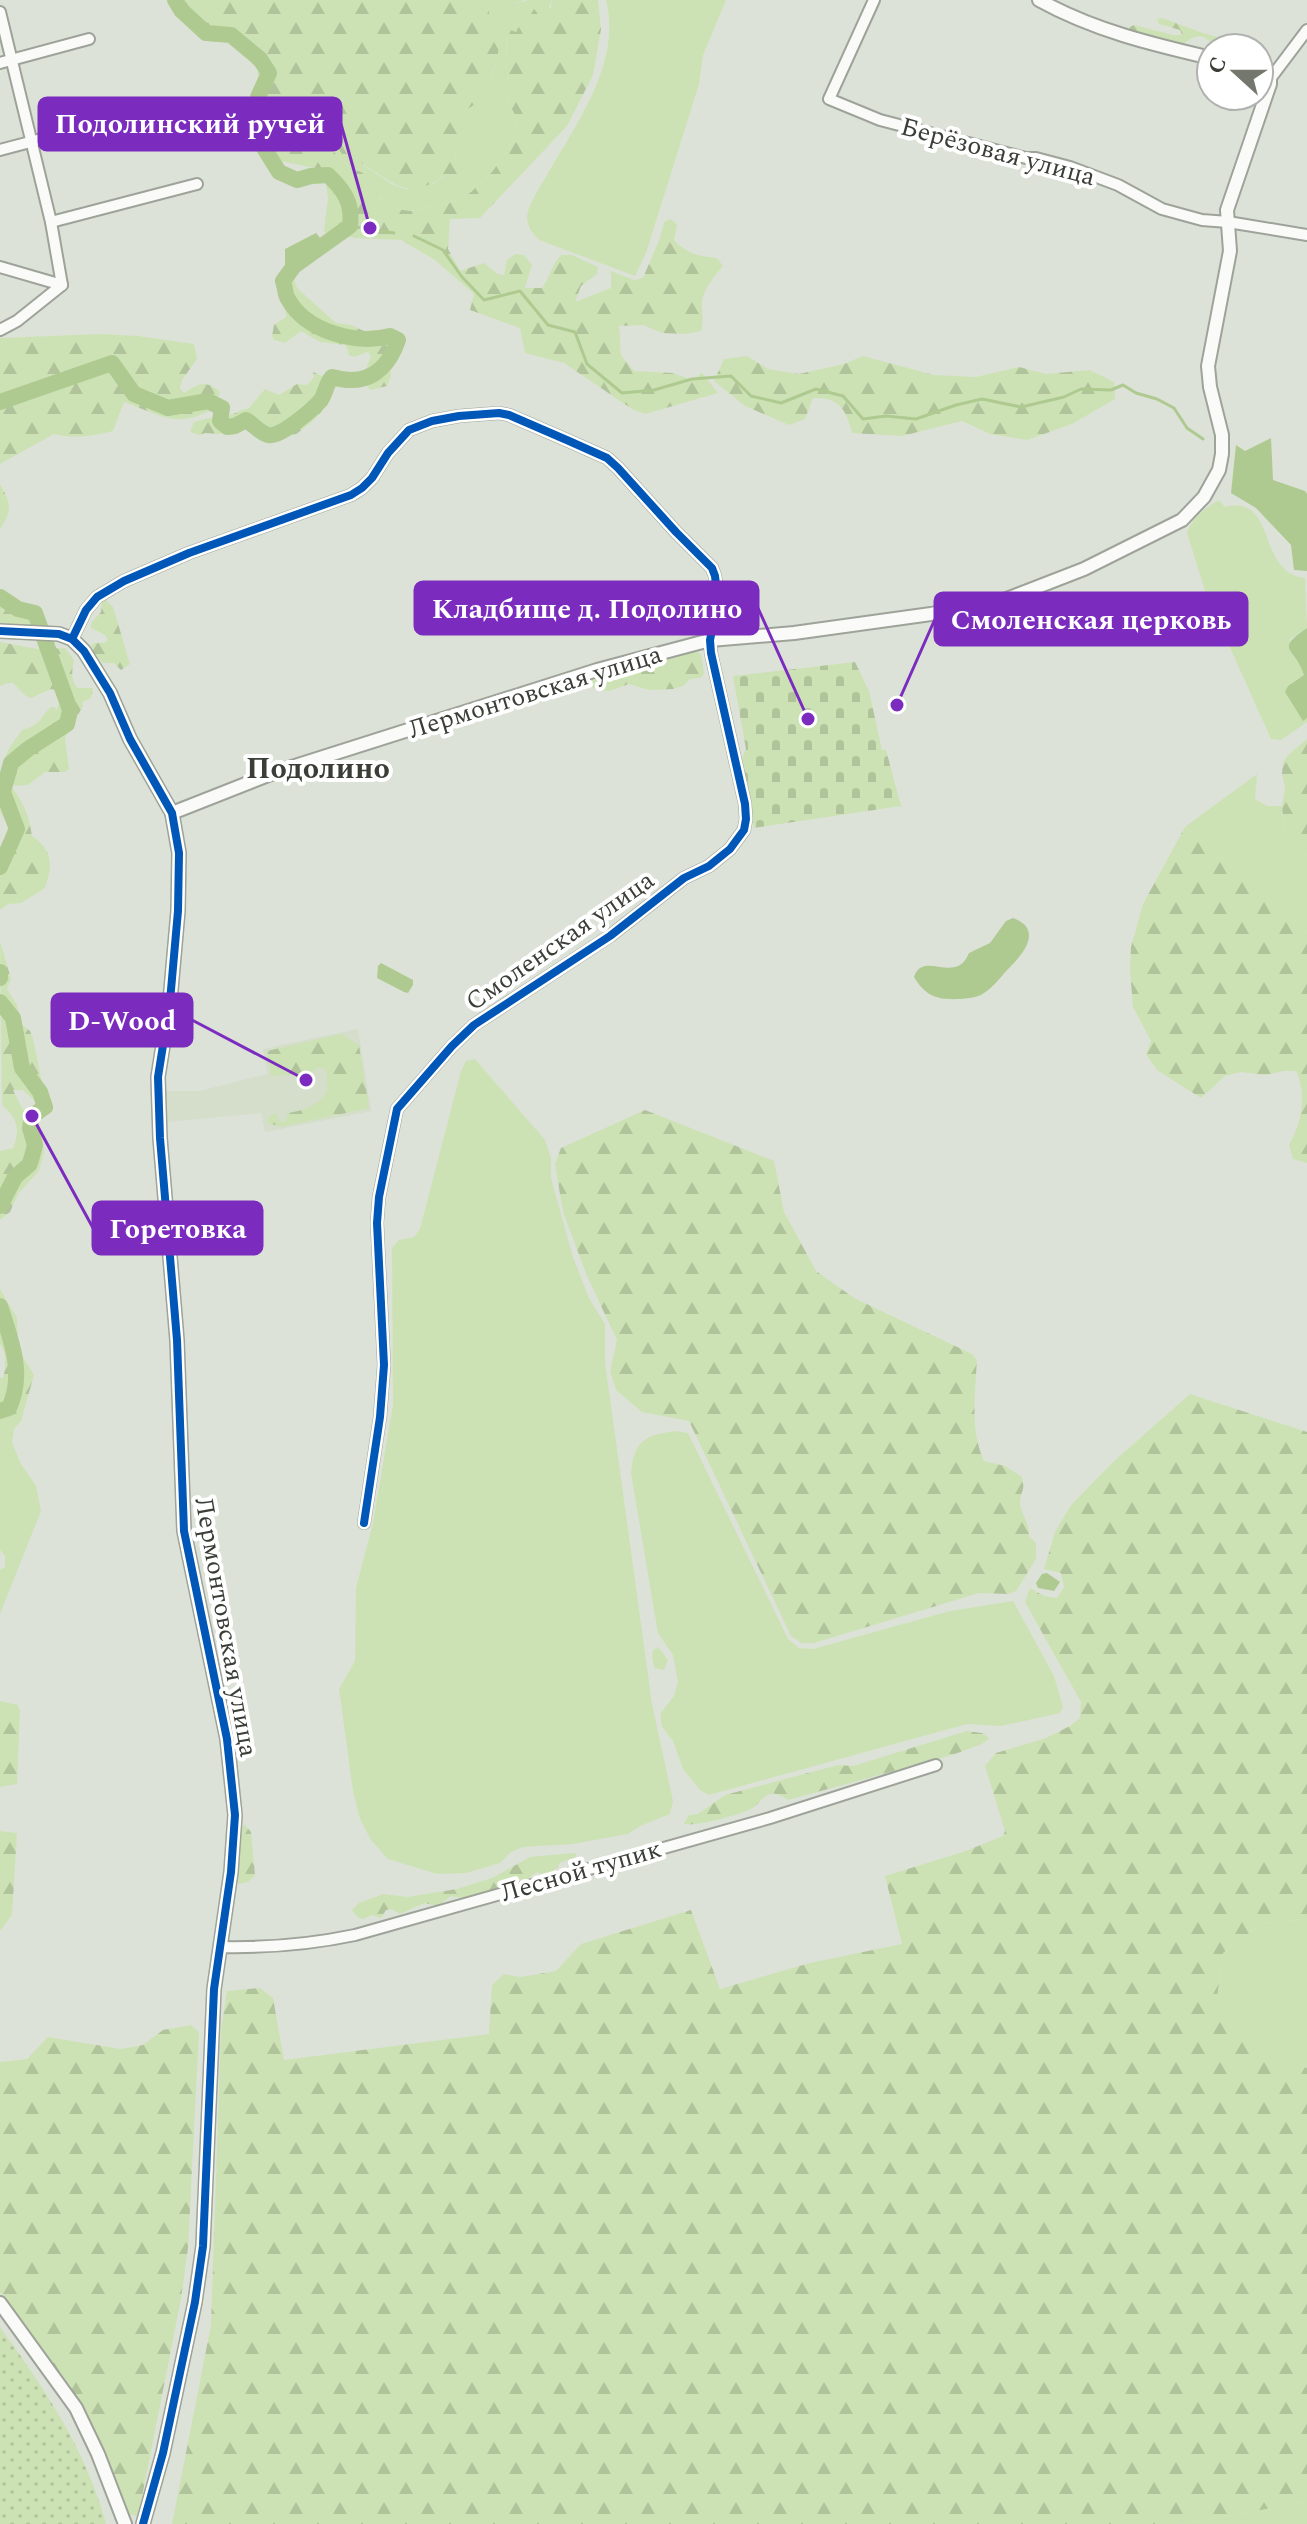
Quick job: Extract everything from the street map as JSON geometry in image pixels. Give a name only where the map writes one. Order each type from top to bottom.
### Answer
[{"type":"street","name":"Берёзовая улица","points":[[874,0],[829,99],[880,120],[1070,167],[1118,185],[1162,209],[1202,220],[1307,235]]},
{"type":"street","points":[[1039,0],[1107,32],[1195,54]]},
{"type":"street","points":[[0,12],[5,62],[32,141],[62,285]]},
{"type":"street","points":[[1275,63],[1307,30]]},
{"type":"street","points":[[5,62],[89,39]]},
{"type":"street","points":[[0,150],[167,106]]},
{"type":"street","name":"Лермонтовская улица","points":[[172,813],[276,772],[597,670],[710,640],[794,633],[956,610],[1004,600],[1084,569],[1182,520],[1214,483],[1222,454],[1222,435],[1208,366],[1230,251],[1228,201],[1261,112]]},
{"type":"street","points":[[51,222],[197,184]]},
{"type":"street","points":[[0,267],[62,285]]},
{"type":"street","points":[[0,330],[17,321],[62,285]]},
{"type":"street","points":[[0,631],[43,632],[72,639],[86,610],[110,588],[189,553],[351,495],[372,478],[400,438],[420,424],[486,413],[509,415],[607,458],[618,468],[712,568],[718,602],[710,640]]},
{"type":"street","name":"Лермонтовская улица","points":[[72,639],[99,673],[130,739],[172,813],[179,853],[180,884],[168,1028],[157,1094],[177,1340],[184,1531],[227,1739],[235,1815],[231,1872],[214,1989],[203,2246],[195,2302],[163,2453],[143,2524]]},
{"type":"street","name":"Смоленская улица","points":[[364,1523],[380,1417],[384,1365],[377,1223],[379,1197],[397,1109],[474,1025],[610,936],[684,878],[709,866],[738,840],[746,819],[745,804],[710,640]]},
{"type":"street","name":"Лесной тупик","points":[[220,1947],[321,1941],[355,1935],[770,1818],[936,1765]]},
{"type":"street","points":[[0,2303],[76,2408],[125,2524]]},
{"type":"shaded area","points":[[316,233],[321,239],[320,252],[294,272],[285,267],[285,249]]},
{"type":"shaded area","points":[[1271,438],[1273,480],[1307,494],[1307,571],[1294,570],[1291,545],[1256,508],[1231,493],[1236,445],[1245,451]]},
{"type":"shaded area","points":[[1307,628],[1307,718],[1303,721],[1285,692],[1288,686],[1304,675],[1289,646]]},
{"type":"shaded area","points":[[1013,918],[1028,929],[1027,944],[995,984],[981,995],[960,999],[939,998],[923,989],[914,977],[918,969],[925,966],[956,967],[969,953],[990,943],[1006,921]]},
{"type":"shaded area","points":[[381,963],[413,980],[408,993],[377,978]]},
{"type":"shaded area","points":[[358,1029],[371,1111],[265,1132],[261,1113],[166,1122],[166,1091],[200,1091],[267,1074],[263,1049]]},
{"type":"shaded area","points":[[1047,1573],[1060,1582],[1054,1591],[1038,1588],[1036,1583],[1042,1574]]},
{"type":"green space","points":[[175,0],[489,0],[489,16],[500,36],[498,54],[488,89],[481,100],[456,117],[462,135],[457,142],[455,157],[460,163],[477,163],[476,174],[468,184],[447,188],[444,176],[421,187],[402,187],[345,157],[336,145],[327,122],[357,77],[341,77],[318,112],[306,124],[290,124],[275,106],[268,112],[272,150],[289,152],[296,146],[313,142],[326,144],[348,166],[363,173],[382,199],[397,209],[410,211],[449,203],[470,193],[492,172],[514,140],[516,117],[508,101],[510,88],[506,62],[508,29],[516,32],[521,22],[511,13],[514,4],[528,0],[550,31],[557,25],[549,17],[552,0],[598,0],[601,29],[593,75],[567,126],[480,218],[450,219],[448,249],[460,271],[484,263],[504,275],[507,260],[515,254],[524,255],[532,265],[525,288],[542,288],[561,255],[572,255],[598,267],[597,274],[581,286],[575,302],[611,288],[611,271],[634,280],[643,278],[664,222],[670,219],[677,224],[674,240],[679,245],[694,254],[717,258],[723,266],[704,293],[701,331],[662,333],[643,325],[619,326],[621,355],[634,371],[672,373],[693,380],[702,373],[718,393],[645,414],[632,409],[564,363],[525,353],[520,328],[470,310],[474,294],[435,260],[401,240],[354,238],[324,232],[328,198],[324,170],[271,159],[262,126],[258,70],[239,50]]},
{"type":"green space","points":[[489,0],[524,0],[514,4],[521,22],[516,32],[507,38],[508,101],[516,117],[514,140],[492,172],[470,193],[449,203],[410,211],[397,209],[382,199],[363,173],[348,166],[326,144],[289,152],[272,150],[267,124],[268,112],[275,106],[281,115],[318,112],[341,77],[358,77],[350,93],[338,104],[362,164],[393,185],[406,189],[434,183],[476,163],[460,163],[455,157],[461,135],[456,116],[484,93],[493,73],[500,36],[489,16]]},
{"type":"green space","points":[[528,0],[552,0],[549,7],[558,25],[550,31]]},
{"type":"green space","points":[[606,0],[726,0],[703,55],[699,84],[646,253],[635,276],[539,240],[531,231],[527,219],[532,202],[583,113],[602,69],[608,46]]},
{"type":"green space","points":[[1157,19],[1200,32],[1195,32],[1195,37],[1182,45],[1129,32],[1134,25],[1182,35],[1180,30],[1159,24]]},
{"type":"green space","points":[[292,274],[297,288],[336,323],[364,331],[403,334],[400,354],[390,366],[391,376],[387,386],[371,390],[362,380],[371,356],[368,352],[354,357],[349,355],[346,345],[320,342],[301,331],[285,343],[274,340],[274,325],[286,317],[284,280]]},
{"type":"green space","points":[[100,334],[194,344],[197,359],[180,388],[184,393],[202,384],[210,385],[220,392],[214,408],[201,415],[179,419],[124,402],[113,431],[84,436],[54,434],[0,464],[0,338]]},
{"type":"green space","points":[[747,356],[768,369],[799,374],[844,364],[863,356],[934,375],[976,377],[1019,367],[1046,374],[1090,370],[1114,382],[1115,399],[1072,424],[1027,440],[990,434],[962,421],[902,436],[852,433],[840,406],[822,398],[813,398],[805,419],[789,425],[745,406],[714,381],[724,359]]},
{"type":"green space","points":[[313,372],[322,376],[327,389],[327,402],[318,415],[295,435],[285,435],[271,441],[254,429],[234,428],[220,434],[200,435],[190,432],[194,422],[249,408],[265,389],[279,395],[297,384],[307,385],[314,377]]},
{"type":"green space","points":[[0,484],[9,506],[0,529]]},
{"type":"green space","points":[[1219,500],[1225,507],[1242,506],[1253,512],[1261,522],[1279,563],[1290,573],[1305,578],[1307,628],[1290,639],[1290,652],[1299,662],[1304,675],[1293,682],[1307,722],[1281,740],[1271,739],[1206,594],[1187,533],[1200,514]]},
{"type":"green space","points":[[0,592],[16,598],[31,621],[29,630],[0,626]]},
{"type":"green space","points":[[106,600],[113,607],[130,664],[121,670],[114,663],[103,663],[92,652],[94,643],[108,640],[91,628],[91,623],[101,612],[102,602]]},
{"type":"green space","points":[[0,642],[38,649],[65,648],[74,660],[72,675],[75,685],[78,688],[93,688],[91,698],[82,702],[83,706],[65,738],[69,769],[65,772],[45,772],[28,785],[15,786],[7,768],[6,756],[22,730],[37,724],[51,707],[55,707],[56,711],[61,699],[56,690],[51,689],[31,698],[12,682],[0,686]]},
{"type":"green space","points":[[693,650],[701,654],[704,674],[700,678],[690,679],[683,686],[649,690],[629,684],[609,691],[598,690],[587,682],[589,677]]},
{"type":"green space","points":[[855,662],[869,691],[882,750],[886,750],[901,806],[754,828],[741,760],[746,749],[733,676]]},
{"type":"green space","points":[[1307,739],[1307,855],[1285,835],[1282,774],[1288,755]]},
{"type":"green space","points":[[1257,774],[1255,799],[1267,806],[1282,806],[1285,835],[1307,855],[1307,932],[1185,827]]},
{"type":"green space","points":[[3,789],[13,789],[21,800],[32,836],[44,847],[50,865],[45,888],[21,903],[8,904],[0,910],[0,855],[8,827],[0,811]]},
{"type":"green space","points":[[1185,827],[1307,932],[1307,1163],[1293,1159],[1289,1145],[1302,1108],[1296,1071],[1265,1075],[1241,1072],[1225,1076],[1201,1098],[1157,1070],[1146,1054],[1151,1041],[1133,1007],[1131,947],[1143,904]]},
{"type":"green space","points":[[0,941],[11,979],[7,989],[17,1005],[21,1024],[30,1031],[33,1039],[45,1097],[38,1104],[23,1090],[13,1090],[22,1108],[42,1132],[44,1152],[39,1171],[18,1194],[10,1212],[0,1220],[0,1151],[13,1148],[17,1129],[14,1119],[2,1105]]},
{"type":"green space","points":[[341,1034],[359,1045],[369,1108],[281,1127],[266,1122],[272,1114],[277,1115],[280,1122],[285,1122],[289,1113],[322,1099],[327,1087],[327,1070],[319,1067],[311,1073],[271,1076],[267,1051]]},
{"type":"green space","points":[[475,1059],[545,1140],[551,1158],[551,1178],[573,1257],[589,1298],[605,1324],[605,1362],[652,1704],[673,1801],[670,1814],[628,1834],[573,1844],[523,1847],[511,1852],[500,1863],[466,1873],[437,1874],[388,1859],[371,1840],[360,1819],[353,1791],[339,1689],[355,1661],[356,1588],[373,1523],[393,1405],[392,1248],[399,1240],[414,1237],[420,1229],[461,1071],[466,1061]]},
{"type":"green space","points":[[645,1110],[774,1161],[784,1212],[816,1271],[854,1298],[972,1354],[977,1360],[974,1412],[980,1449],[984,1461],[1005,1466],[1022,1477],[1021,1507],[1029,1536],[1036,1543],[1036,1559],[1016,1591],[1008,1594],[979,1593],[814,1643],[802,1643],[791,1636],[689,1421],[642,1412],[616,1390],[610,1372],[617,1340],[587,1276],[563,1212],[555,1164],[561,1148]]},
{"type":"green space","points":[[0,1289],[17,1318],[18,1349],[34,1375],[21,1421],[14,1429],[0,1435],[0,1378],[3,1378],[5,1361],[0,1344]]},
{"type":"green space","points":[[1190,1394],[1307,1432],[1307,1919],[1263,1923],[1223,1953],[1217,1998],[1282,2056],[1307,2068],[1307,2502],[1180,2524],[172,2524],[211,2325],[221,2030],[227,1991],[260,1988],[273,1998],[284,2060],[489,2034],[492,1985],[504,1974],[521,1977],[556,1971],[581,1944],[691,1910],[720,1989],[810,1963],[902,1944],[885,1876],[1003,1836],[1005,1831],[985,1766],[996,1753],[1046,1738],[1080,1718],[1081,1702],[1025,1602],[1030,1588],[1044,1596],[1057,1598],[1064,1587],[1061,1573],[1044,1569],[1055,1532],[1071,1505],[1113,1462]]},
{"type":"green space","points":[[14,1429],[12,1443],[36,1486],[41,1511],[0,1614],[0,1570],[5,1567],[5,1556],[0,1550],[0,1435]]},
{"type":"green space","points":[[675,1431],[688,1433],[788,1639],[799,1648],[813,1649],[950,1611],[1013,1601],[1054,1676],[1063,1707],[1060,1713],[1001,1726],[967,1724],[709,1795],[700,1790],[683,1769],[673,1741],[662,1727],[660,1714],[674,1696],[678,1682],[673,1655],[658,1633],[631,1473],[635,1454],[643,1442]]},
{"type":"green space","points":[[659,1648],[668,1660],[664,1670],[655,1668],[653,1661],[654,1649]]},
{"type":"green space","points":[[0,1701],[18,1705],[20,1711],[17,1784],[0,1787]]},
{"type":"green space","points":[[967,1731],[982,1733],[989,1738],[982,1744],[952,1755],[788,1800],[770,1794],[745,1811],[707,1822],[684,1824],[689,1815],[698,1814],[725,1795],[838,1765],[853,1766]]},
{"type":"green space","points":[[245,1825],[251,1832],[255,1875],[248,1882],[238,1884],[235,1880],[240,1826]]},
{"type":"green space","points":[[0,1831],[17,1833],[12,1915],[0,1931]]},
{"type":"green space","points":[[577,1854],[574,1858],[559,1863],[546,1876],[537,1872],[522,1883],[506,1883],[468,1899],[451,1896],[438,1906],[424,1903],[400,1914],[386,1910],[381,1918],[372,1915],[358,1918],[352,1910],[359,1903],[383,1894],[407,1897],[457,1889],[492,1878],[530,1857]]},
{"type":"green space","points":[[1307,1919],[1307,2068],[1282,2056],[1217,1999],[1223,1953],[1263,1923]]},
{"type":"green space","points":[[191,2025],[199,2032],[188,2248],[181,2299],[138,2517],[127,2513],[103,2452],[61,2375],[0,2292],[0,2062],[27,2059],[48,2037],[121,2049],[143,2045],[163,2030]]},
{"type":"green space","points":[[0,2327],[33,2374],[75,2445],[106,2524],[0,2524]]},
{"type":"green space","points":[[1307,2502],[1307,2524],[1180,2524]]},
{"type":"waterway","points":[[0,402],[112,363],[134,394],[168,408],[208,401],[222,408],[220,421],[227,427],[246,420],[262,432],[273,435],[296,422],[317,404],[332,377],[355,380],[381,368],[398,340],[390,336],[348,337],[319,328],[296,310],[288,299],[283,281],[294,266],[350,226],[349,204],[328,175],[297,180],[279,172],[259,140],[258,97],[269,73],[260,59],[231,35],[206,33],[181,10],[175,0]]},
{"type":"waterway","points":[[350,226],[394,233]]},
{"type":"waterway","points":[[414,236],[443,250],[462,277],[484,300],[520,291],[548,325],[575,332],[587,364],[622,393],[654,390],[692,379],[731,376],[751,396],[781,403],[816,389],[843,396],[863,419],[886,416],[916,419],[982,399],[1021,407],[1064,397],[1081,389],[1111,390],[1123,385],[1174,408],[1187,428],[1203,439]]},
{"type":"waterway","points":[[0,597],[18,609],[35,613],[70,710],[67,724],[11,763],[3,792],[17,829],[0,867]]},
{"type":"waterway","points":[[0,972],[0,978]]},
{"type":"waterway","points":[[0,1002],[13,1018],[22,1068],[40,1092],[45,1107],[32,1116],[30,1128],[35,1145],[29,1165],[15,1177],[0,1206]]},
{"type":"waterway","points":[[0,1306],[12,1344],[16,1370],[14,1395],[9,1408],[0,1411]]},
{"type":"cycle path","points":[[72,639],[86,610],[97,597],[124,581],[189,553],[351,495],[372,478],[388,453],[409,430],[432,421],[459,416],[509,415],[607,458],[712,568],[715,576],[718,602],[710,640],[711,653],[745,804],[744,830],[730,849],[709,866],[684,878],[610,936],[474,1025],[397,1109],[379,1197],[377,1223],[384,1365],[380,1417],[364,1523]]},
{"type":"cycle path","points":[[0,631],[59,634],[72,639],[84,651],[110,693],[130,739],[172,813],[179,853],[178,911],[170,1001],[158,1077],[160,1138],[177,1340],[184,1531],[227,1739],[235,1815],[231,1872],[214,1989],[203,2246],[195,2302],[163,2453],[143,2524]]},
{"type":"place","name":"Подолинский ручей","points":[[370,228]]},
{"type":"place","name":"Смоленская церковь","points":[[897,705]]},
{"type":"place","name":"Кладбище д. Подолино","points":[[808,719]]},
{"type":"place","name":"D-Wood","points":[[306,1080]]},
{"type":"place","name":"Горетовка","points":[[32,1116]]},
{"type":"district","name":"Подолино","points":[[318,769]]}]
